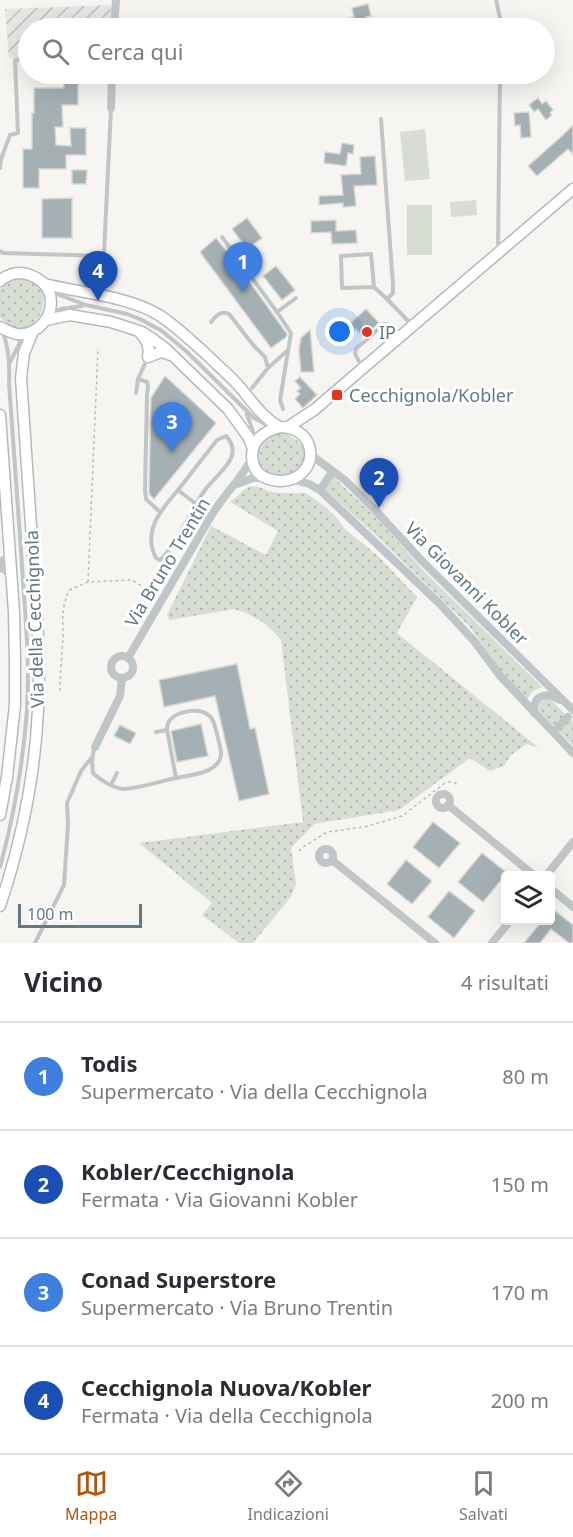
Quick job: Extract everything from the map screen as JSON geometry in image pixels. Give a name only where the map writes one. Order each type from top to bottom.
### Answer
[{"type":"street","points":[[115,18],[116,0]]},
{"type":"street","points":[[111,108],[112,84]]},
{"type":"street","points":[[254,449],[262,435],[281,428],[314,410],[573,189]]},
{"type":"street","points":[[0,281],[8,275],[24,273],[33,276],[46,286],[130,303],[158,314],[175,326],[236,383],[252,388],[249,406]]},
{"type":"street","points":[[1,328],[19,334],[30,332],[47,317],[51,305],[46,286]]},
{"type":"street","points":[[47,317],[70,315],[111,322],[134,329],[154,340],[194,376],[200,394],[207,393],[216,397],[235,418],[254,449],[255,468],[265,478]]},
{"type":"street","points":[[134,329],[144,338],[149,348],[148,357],[161,352],[174,357]]},
{"type":"street","name":"Via della Cecchignola","points":[[0,906],[24,821],[35,753],[38,711],[37,610],[21,378],[24,353],[30,332]]},
{"type":"street","points":[[236,383],[249,406],[281,428],[298,431],[307,439]]},
{"type":"street","points":[[235,484],[253,478],[277,481],[297,477],[309,464],[310,448],[306,430],[314,410]]},
{"type":"street","name":"Via della Cecchignola","points":[[0,415],[15,632],[15,705],[8,777],[0,814]]},
{"type":"street","name":"Via Bruno Trentin","points":[[128,657],[211,516],[235,484],[254,449]]},
{"type":"street","name":"Via Giovanni Kobler","points":[[310,455],[346,481],[571,713]]},
{"type":"street","points":[[322,487],[330,475]]},
{"type":"street","name":"Via Giovanni Kobler","points":[[292,479],[320,490],[410,574],[466,632],[501,677],[573,753]]},
{"type":"street","points":[[0,562],[6,559],[9,550]]},
{"type":"street","points":[[0,568],[7,571],[12,581]]},
{"type":"street","name":"Via Bruno Trentin","points":[[119,656],[128,657],[132,661],[133,670],[130,675],[122,678],[113,675],[111,670],[111,661],[119,656]]},
{"type":"street","name":"Via Bruno Trentin","points":[[95,747],[120,696],[122,678]]},
{"type":"street","points":[[534,713],[537,700],[545,695],[561,700],[571,713],[556,729]]},
{"type":"street","points":[[448,805],[529,871]]},
{"type":"street","points":[[550,871],[573,842]]},
{"type":"street","points":[[332,860],[435,943]]},
{"type":"street","points":[[555,892],[573,907]]},
{"type":"street","points":[[492,943],[507,925]]},
{"type":"lane","points":[[495,0],[500,18]]},
{"type":"lane","points":[[0,168],[10,135],[18,134],[15,60],[18,60]]},
{"type":"lane","points":[[498,252],[500,84]]},
{"type":"lane","points":[[98,296],[102,283],[104,256],[111,108]]},
{"type":"lane","points":[[381,119],[393,285],[393,293],[387,298]]},
{"type":"lane","points":[[222,237],[291,333],[280,400],[283,410]]},
{"type":"lane","points":[[0,251],[3,253],[104,256]]},
{"type":"lane","points":[[374,286],[342,288],[341,256],[371,254],[374,286],[413,326]]},
{"type":"lane","points":[[46,286],[57,294],[86,305],[127,314],[162,331],[233,396],[249,406],[254,449]]},
{"type":"lane","points":[[277,312],[296,298]]},
{"type":"lane","points":[[47,317],[61,309],[86,305]]},
{"type":"lane","points":[[211,322],[219,313],[229,314],[265,357],[268,368]]},
{"type":"lane","points":[[363,368],[355,354],[356,350],[384,324],[394,326],[400,336]]},
{"type":"lane","name":"Via della Cecchignola","points":[[0,867],[12,816],[27,710],[26,611],[9,383],[10,363],[8,344],[1,328]]},
{"type":"lane","name":"Via della Cecchignola","points":[[10,363],[21,340],[30,332]]},
{"type":"lane","points":[[252,388],[268,368],[288,351]]},
{"type":"lane","points":[[136,393],[138,379],[148,357]]},
{"type":"lane","points":[[138,379],[147,382],[148,386],[146,499],[160,512]]},
{"type":"lane","points":[[226,436],[232,444],[231,462],[208,487],[160,560],[156,558],[152,550],[151,538],[155,519],[178,490],[218,440],[226,436]]},
{"type":"lane","points":[[178,490],[211,516]]},
{"type":"lane","points":[[92,756],[93,774],[117,788],[127,788],[176,778],[202,772],[214,767],[221,751],[213,720],[206,713],[192,711],[175,716],[169,722],[167,730],[176,778]]},
{"type":"lane","points":[[156,732],[167,730]]},
{"type":"lane","points":[[35,943],[64,885],[67,803],[95,747]]},
{"type":"lane","points":[[111,785],[117,773]]},
{"type":"path","points":[[88,582],[98,348]]},
{"type":"path","points":[[60,691],[62,618],[69,590],[88,582],[132,580],[162,599]]},
{"type":"path","points":[[299,852],[327,832],[364,827],[402,816],[445,783],[455,783],[459,786]]},
{"type":"shaded area","points":[[111,5],[110,18],[18,18],[18,57],[9,58],[5,9]]},
{"type":"shaded area","points":[[425,129],[430,179],[405,181],[400,132]]},
{"type":"shaded area","points":[[476,200],[477,215],[451,217],[450,202]]},
{"type":"shaded area","points":[[407,205],[432,205],[432,255],[407,255]]},
{"type":"shaded area","points":[[18,279],[33,283],[41,291],[43,302],[34,323],[24,328],[12,327],[0,317],[0,289],[8,282]]},
{"type":"shaded area","points":[[282,433],[298,441],[305,456],[299,469],[285,475],[275,475],[261,465],[258,458],[259,450],[270,436]]},
{"type":"shaded area","points":[[332,476],[375,516],[424,571],[542,687],[533,691],[527,699],[504,675],[469,626],[324,488]]},
{"type":"shaded area","points":[[250,486],[279,493],[305,493],[324,506],[345,529],[379,557],[417,597],[397,633],[539,748],[526,744],[511,755],[504,766],[490,771],[470,758],[399,810],[314,824],[291,848],[296,884],[290,898],[253,943],[239,943],[202,915],[212,903],[139,843],[303,822],[281,640],[263,622],[234,609],[170,620],[167,615],[211,526],[266,555],[278,531],[230,502]]},
{"type":"shaded area","points":[[546,699],[552,701],[573,722],[573,746],[538,710],[540,702]]},
{"type":"building","points":[[368,4],[371,16],[350,18],[354,17],[352,8]]},
{"type":"building","points":[[64,84],[78,84],[78,105],[62,105],[63,127],[55,127],[56,145],[71,146],[70,128],[86,128],[86,155],[66,155],[66,169],[39,169],[39,188],[23,188],[23,149],[32,149],[34,88],[64,88]]},
{"type":"building","points":[[538,98],[542,104],[546,101],[553,110],[550,113],[552,115],[546,120],[538,109],[534,112],[529,105]]},
{"type":"building","points":[[529,112],[531,137],[521,138],[520,125],[515,126],[514,113]]},
{"type":"building","points":[[573,125],[573,154],[568,149],[537,176],[528,166]]},
{"type":"building","points":[[342,143],[354,145],[353,154],[348,153],[346,166],[324,163],[325,152],[340,154]]},
{"type":"building","points":[[375,156],[377,185],[354,186],[356,206],[343,207],[343,203],[319,205],[319,196],[343,195],[341,175],[361,174],[360,157]]},
{"type":"building","points":[[72,170],[87,170],[86,184],[72,184]]},
{"type":"building","points":[[72,198],[72,238],[42,238],[42,199]]},
{"type":"building","points":[[247,218],[262,238],[247,249],[232,229]]},
{"type":"building","points":[[336,220],[336,231],[356,230],[357,243],[332,244],[331,232],[311,233],[311,221]]},
{"type":"building","points":[[216,238],[287,334],[271,348],[200,252]]},
{"type":"building","points":[[276,266],[295,290],[282,300],[263,276]]},
{"type":"building","points":[[366,309],[379,323],[363,337],[356,329],[348,336],[343,330]]},
{"type":"building","points":[[310,330],[314,372],[301,372],[299,349],[301,338]]},
{"type":"building","points":[[165,376],[216,423],[154,499],[149,492],[151,398]]},
{"type":"building","points":[[300,377],[317,395],[303,408],[295,399],[300,394],[297,391],[301,388],[295,381]]},
{"type":"building","points":[[237,664],[250,729],[255,728],[269,794],[239,801],[215,696],[164,707],[159,680]]},
{"type":"building","points":[[201,724],[208,756],[177,762],[171,731]]},
{"type":"building","points":[[120,725],[136,733],[130,744],[114,736]]},
{"type":"building","points":[[433,822],[460,843],[439,868],[413,847]]},
{"type":"building","points":[[482,853],[504,871],[501,871],[501,880],[483,902],[458,882]]},
{"type":"building","points":[[406,860],[432,881],[412,904],[387,884]]},
{"type":"building","points":[[449,891],[475,911],[454,938],[428,917]]},
{"type":"building","points":[[555,911],[573,925],[573,943],[569,943],[551,929],[540,943],[524,943],[539,925],[555,925]]},
{"type":"place","name":"Todis","points":[[243,292]]},
{"type":"place","name":"Cecchignola Nuova/Kobler","points":[[98,301]]},
{"type":"place","name":"IP","points":[[367,332]]},
{"type":"place","name":"Cecchignola/Kobler","points":[[337,395]]},
{"type":"place","name":"Conad Superstore","points":[[172,452]]},
{"type":"place","name":"Kobler/Cecchignola","points":[[379,508]]}]
